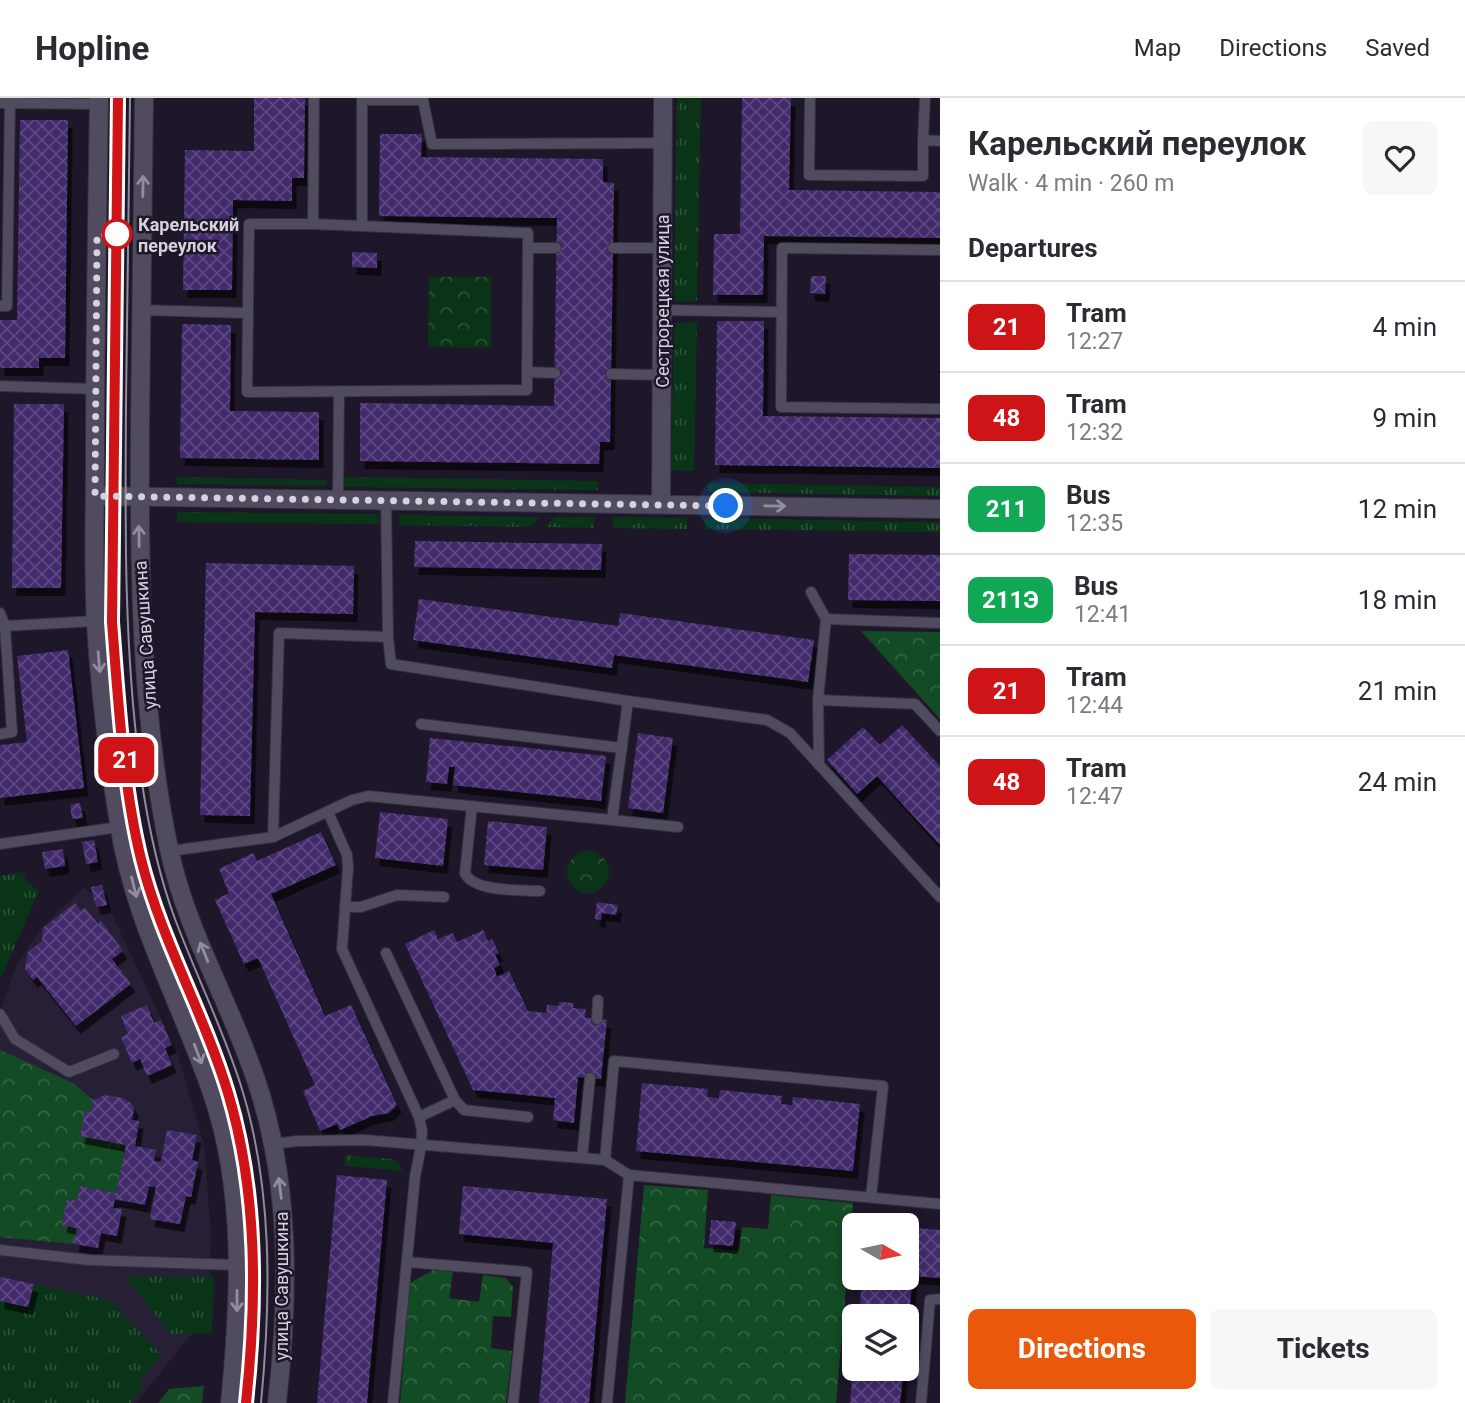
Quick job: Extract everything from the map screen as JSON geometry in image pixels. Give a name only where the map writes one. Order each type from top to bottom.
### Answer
[{"type":"main road","name":"улица Савушкина","points":[[144,98],[139,497],[141,619],[148,702],[170,851],[189,915],[257,1080],[274,1144],[281,1193],[284,1269],[277,1403]]},
{"type":"main road","name":"Сестрорецкая улица","points":[[661,504],[663,98]]},
{"type":"main road","points":[[99,101],[95,496],[96,621],[103,711],[119,827],[140,914],[196,1047],[214,1097],[228,1154],[234,1198],[237,1265],[230,1403]]},
{"type":"main road","points":[[95,496],[940,509]]},
{"type":"lane","points":[[313,224],[314,98]]},
{"type":"lane","points":[[810,98],[808,175],[923,176],[925,98]]},
{"type":"lane","points":[[362,226],[362,99],[423,99],[432,144],[663,143]]},
{"type":"lane","points":[[0,306],[7,306],[7,102],[99,101]]},
{"type":"lane","points":[[923,141],[940,141]]},
{"type":"lane","points":[[249,224],[362,226],[528,233],[527,390],[247,392],[249,224]]},
{"type":"lane","points":[[528,248],[556,248]]},
{"type":"lane","points":[[613,248],[662,248]]},
{"type":"lane","points":[[940,250],[782,248],[781,407],[940,409]]},
{"type":"lane","points":[[141,310],[247,313]]},
{"type":"lane","points":[[662,310],[782,312]]},
{"type":"lane","points":[[528,372],[555,373]]},
{"type":"lane","points":[[611,374],[661,375]]},
{"type":"lane","points":[[0,386],[95,389]]},
{"type":"lane","points":[[338,500],[339,391]]},
{"type":"lane","points":[[386,500],[388,637],[391,664],[767,720],[790,733],[940,897]]},
{"type":"lane","points":[[811,592],[826,619],[818,700],[819,765]]},
{"type":"lane","points":[[0,613],[5,626],[12,732],[0,734]]},
{"type":"lane","points":[[826,619],[940,623]]},
{"type":"lane","points":[[5,626],[96,621]]},
{"type":"lane","points":[[273,837],[279,633],[388,637]]},
{"type":"lane","points":[[818,700],[915,704],[940,731]]},
{"type":"lane","points":[[612,820],[628,701]]},
{"type":"lane","points":[[421,724],[622,748]]},
{"type":"lane","points":[[170,851],[273,837],[352,800],[368,796],[678,827]]},
{"type":"lane","points":[[472,806],[466,873],[469,880],[479,886],[540,891]]},
{"type":"lane","points":[[328,812],[347,855],[342,939],[344,956],[419,1117],[422,1131],[393,1403]]},
{"type":"lane","points":[[0,844],[119,827]]},
{"type":"lane","points":[[345,906],[361,907],[397,895],[444,897]]},
{"type":"lane","points":[[386,953],[455,1100],[464,1110],[528,1117]]},
{"type":"lane","points":[[597,1019],[598,1000]]},
{"type":"lane","points":[[0,1014],[16,1039],[69,1072],[114,1054]]},
{"type":"lane","points":[[605,1160],[614,1061],[883,1086],[871,1197]]},
{"type":"lane","points":[[582,1158],[590,1078]]},
{"type":"lane","points":[[419,1117],[455,1100]]},
{"type":"lane","points":[[274,1144],[365,1140],[605,1160],[629,1175],[940,1204]]},
{"type":"lane","points":[[607,1403],[629,1175]]},
{"type":"lane","points":[[0,1250],[89,1260],[237,1265]]},
{"type":"lane","points":[[407,1262],[527,1272],[513,1403]]},
{"type":"lane","points":[[921,1403],[930,1300],[940,1299]]},
{"type":"shaded area","points":[[84,887],[111,912],[178,1055],[204,1145],[211,1236],[209,1312],[136,1403],[0,1403],[0,1011],[17,964],[42,927]]},
{"type":"green space","points":[[677,98],[701,98],[697,301],[674,302]]},
{"type":"green space","points":[[429,277],[491,277],[491,348],[428,347]]},
{"type":"green space","points":[[697,322],[694,471],[671,470],[674,323]]},
{"type":"green space","points":[[177,477],[327,480],[327,486],[177,484]]},
{"type":"green space","points":[[345,477],[598,481],[598,490],[344,487]]},
{"type":"green space","points":[[708,483],[940,487],[940,496],[708,492]]},
{"type":"green space","points":[[177,512],[379,514],[379,524],[177,522]]},
{"type":"green space","points":[[399,515],[539,517],[531,527],[399,525]]},
{"type":"green space","points":[[555,517],[595,517],[594,528],[544,527]]},
{"type":"green space","points":[[613,517],[687,518],[687,529],[613,528]]},
{"type":"green space","points":[[705,518],[940,522],[940,532],[705,529]]},
{"type":"green space","points":[[861,631],[940,632],[940,719]]},
{"type":"green space","points":[[588,851],[603,857],[609,872],[603,887],[588,893],[573,887],[567,872],[573,857]]},
{"type":"green space","points":[[24,872],[26,881],[39,891],[0,980],[0,876]]},
{"type":"green space","points":[[0,1050],[73,1083],[93,1100],[91,1112],[85,1111],[81,1136],[126,1145],[116,1193],[80,1186],[77,1201],[67,1199],[62,1225],[77,1228],[74,1244],[0,1237]]},
{"type":"green space","points":[[346,1155],[390,1159],[396,1161],[403,1171],[345,1166]]},
{"type":"green space","points":[[644,1185],[708,1190],[704,1248],[739,1251],[742,1227],[768,1229],[771,1195],[853,1203],[852,1213],[842,1213],[842,1290],[846,1290],[844,1304],[842,1304],[836,1403],[625,1403]]},
{"type":"green space","points":[[433,1270],[453,1272],[449,1298],[479,1302],[483,1275],[506,1278],[513,1287],[511,1317],[493,1316],[491,1348],[512,1351],[506,1403],[400,1403],[410,1283]]},
{"type":"green space","points":[[124,1276],[214,1277],[212,1333],[171,1334]]},
{"type":"green space","points":[[34,1284],[110,1300],[162,1355],[139,1380],[142,1388],[130,1403],[0,1403],[0,1301],[28,1307]]},
{"type":"green space","points":[[204,1386],[202,1403],[158,1403],[169,1389]]},
{"type":"building","points":[[254,98],[305,98],[304,178],[292,178],[292,201],[233,200],[232,290],[183,290],[185,150],[254,151]]},
{"type":"building","points":[[742,98],[791,98],[789,190],[940,192],[940,238],[764,236],[763,295],[713,295],[714,234],[740,234]]},
{"type":"building","points":[[20,120],[68,120],[65,358],[39,358],[39,368],[0,368],[0,320],[17,320]]},
{"type":"building","points":[[380,134],[422,134],[421,157],[603,159],[603,182],[614,183],[610,442],[600,442],[599,464],[360,461],[360,403],[554,406],[557,218],[379,216]]},
{"type":"building","points":[[352,252],[377,253],[377,268],[352,267]]},
{"type":"building","points":[[811,276],[826,276],[825,294],[810,293]]},
{"type":"building","points":[[717,321],[764,321],[763,416],[940,418],[940,468],[715,465]]},
{"type":"building","points":[[182,324],[231,325],[230,411],[319,412],[319,460],[180,458]]},
{"type":"building","points":[[14,404],[64,404],[61,588],[12,588]]},
{"type":"building","points":[[415,541],[602,544],[601,570],[414,567]]},
{"type":"building","points":[[849,554],[940,555],[940,601],[848,600]]},
{"type":"building","points":[[206,563],[354,566],[353,614],[255,612],[250,816],[200,815]]},
{"type":"building","points":[[419,599],[618,626],[620,613],[814,640],[808,682],[614,655],[612,668],[413,640]]},
{"type":"building","points":[[68,650],[84,788],[0,798],[0,745],[27,742],[17,656]]},
{"type":"building","points":[[902,725],[940,766],[940,845],[877,776],[857,794],[827,760],[863,727],[880,745]]},
{"type":"building","points":[[638,733],[673,738],[663,813],[628,808]]},
{"type":"building","points":[[430,738],[606,756],[601,801],[453,785],[455,767],[449,767],[447,784],[426,782]]},
{"type":"building","points":[[80,803],[83,818],[72,819],[70,805]]},
{"type":"building","points":[[380,812],[448,819],[443,866],[375,858]]},
{"type":"building","points":[[488,821],[547,827],[543,870],[484,865]]},
{"type":"building","points":[[321,832],[336,865],[271,894],[325,1016],[351,1005],[397,1105],[389,1113],[372,1116],[340,1130],[337,1124],[320,1131],[303,1091],[315,1085],[258,958],[244,964],[215,900],[229,893],[219,869],[253,853],[257,861]]},
{"type":"building","points":[[94,840],[98,862],[86,864],[82,842]]},
{"type":"building","points":[[63,849],[65,866],[45,869],[42,852]]},
{"type":"building","points":[[102,885],[107,905],[96,907],[91,887]]},
{"type":"building","points":[[597,902],[618,905],[616,915],[602,913],[601,920],[595,919]]},
{"type":"building","points":[[75,903],[81,911],[85,908],[98,924],[101,921],[123,951],[112,959],[131,984],[76,1026],[37,977],[33,980],[25,969],[28,952],[42,941],[43,928]]},
{"type":"building","points":[[434,930],[438,939],[453,933],[457,942],[483,930],[488,941],[492,939],[499,953],[495,955],[500,965],[494,968],[497,977],[509,971],[528,1011],[546,1013],[547,1005],[559,1006],[559,1002],[574,1003],[573,1008],[586,1009],[585,1017],[607,1020],[601,1079],[578,1077],[574,1123],[553,1120],[555,1098],[473,1090],[405,944]]},
{"type":"building","points":[[147,1005],[154,1023],[161,1020],[172,1045],[165,1048],[172,1065],[147,1076],[140,1059],[132,1063],[121,1037],[128,1034],[121,1016]]},
{"type":"building","points":[[642,1083],[708,1089],[707,1097],[719,1098],[720,1090],[782,1096],[781,1104],[792,1105],[793,1097],[860,1104],[853,1171],[636,1151]]},
{"type":"building","points":[[105,1095],[123,1098],[131,1103],[134,1108],[132,1120],[139,1121],[135,1146],[156,1150],[154,1161],[161,1162],[167,1130],[197,1135],[192,1160],[198,1162],[191,1197],[186,1196],[180,1224],[150,1219],[156,1187],[149,1186],[145,1205],[115,1199],[113,1208],[122,1209],[117,1236],[101,1233],[98,1248],[74,1244],[77,1228],[62,1225],[67,1199],[77,1201],[80,1186],[116,1193],[126,1145],[80,1136],[85,1111],[91,1112],[93,1100]]},
{"type":"building","points":[[337,1175],[387,1180],[367,1403],[317,1403]]},
{"type":"building","points":[[463,1186],[607,1199],[589,1403],[539,1403],[553,1243],[459,1234]]},
{"type":"building","points":[[711,1220],[736,1222],[733,1246],[709,1244]]},
{"type":"building","points":[[919,1228],[940,1230],[940,1278],[919,1276]]},
{"type":"building","points":[[0,1277],[34,1284],[28,1307],[0,1301]]},
{"type":"building","points":[[861,1290],[911,1290],[910,1304],[860,1304]]},
{"type":"building","points":[[852,1381],[903,1381],[900,1403],[850,1403]]},
{"type":"tram line","points":[[118,98],[112,622],[122,741],[135,830],[149,889],[218,1063],[238,1131],[250,1208],[252,1247],[252,1325],[246,1403]]},
{"type":"tram line","name":"21","points":[[118,98],[112,622],[120,706],[128,780],[141,858],[160,921],[228,1092],[243,1152],[250,1195],[252,1234],[250,1360],[246,1403]]},
{"type":"tram line","points":[[130,98],[126,544],[135,730],[154,849],[175,919],[234,1065],[259,1164],[268,1284],[261,1403]]},
{"type":"place","name":"Карельский переулок","points":[[117,234]]},
{"type":"route","points":[[117,234],[97,235],[95,496],[726,506]]}]
